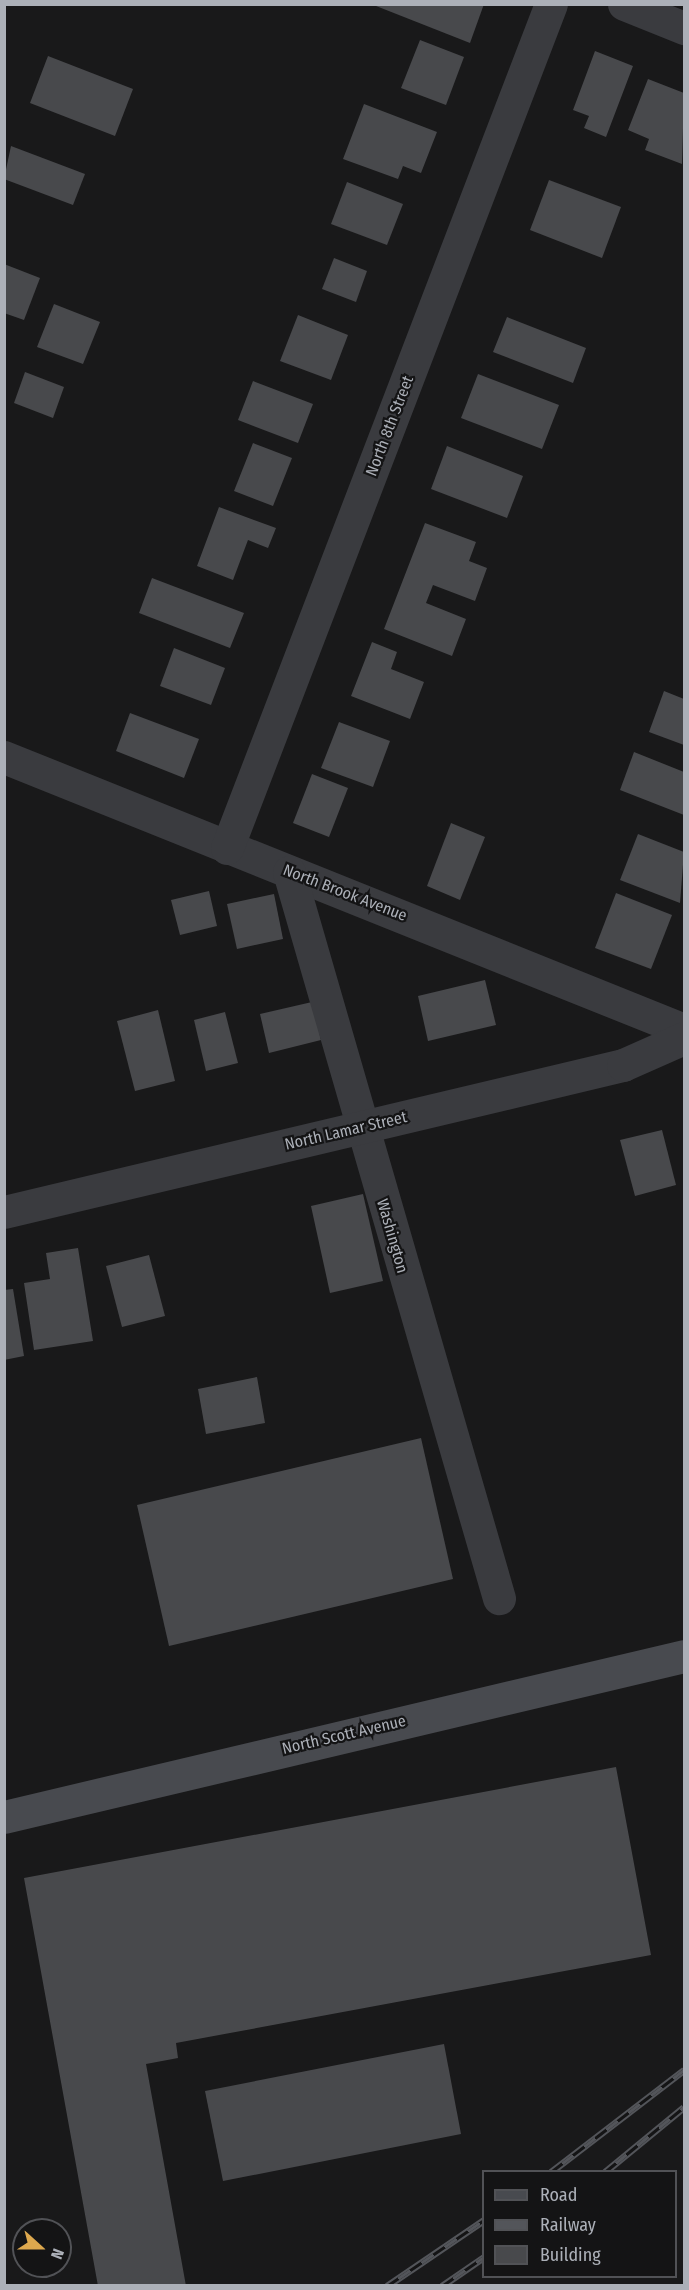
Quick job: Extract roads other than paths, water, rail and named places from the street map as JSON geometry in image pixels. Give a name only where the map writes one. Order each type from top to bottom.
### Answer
[{"type":"main road","name":"North Scott Avenue","points":[[4,1817],[684,1656]]},
{"type":"street","name":"North 8th Street","points":[[227,848],[551,4]]},
{"type":"street","points":[[624,4],[684,28]]},
{"type":"street","name":"North Brook Avenue","points":[[4,757],[227,848],[453,933],[684,1030]]},
{"type":"street","name":"Washington","points":[[289,872],[360,1128],[499,1598]]},
{"type":"street","name":"North Lamar Street","points":[[4,1212],[622,1065],[684,1038]]},
{"type":"railway","points":[[554,2170],[684,2070]]},
{"type":"railway","points":[[607,2170],[684,2107]]},
{"type":"railway","points":[[387,2286],[482,2221]]},
{"type":"railway","points":[[442,2286],[482,2258]]}]
